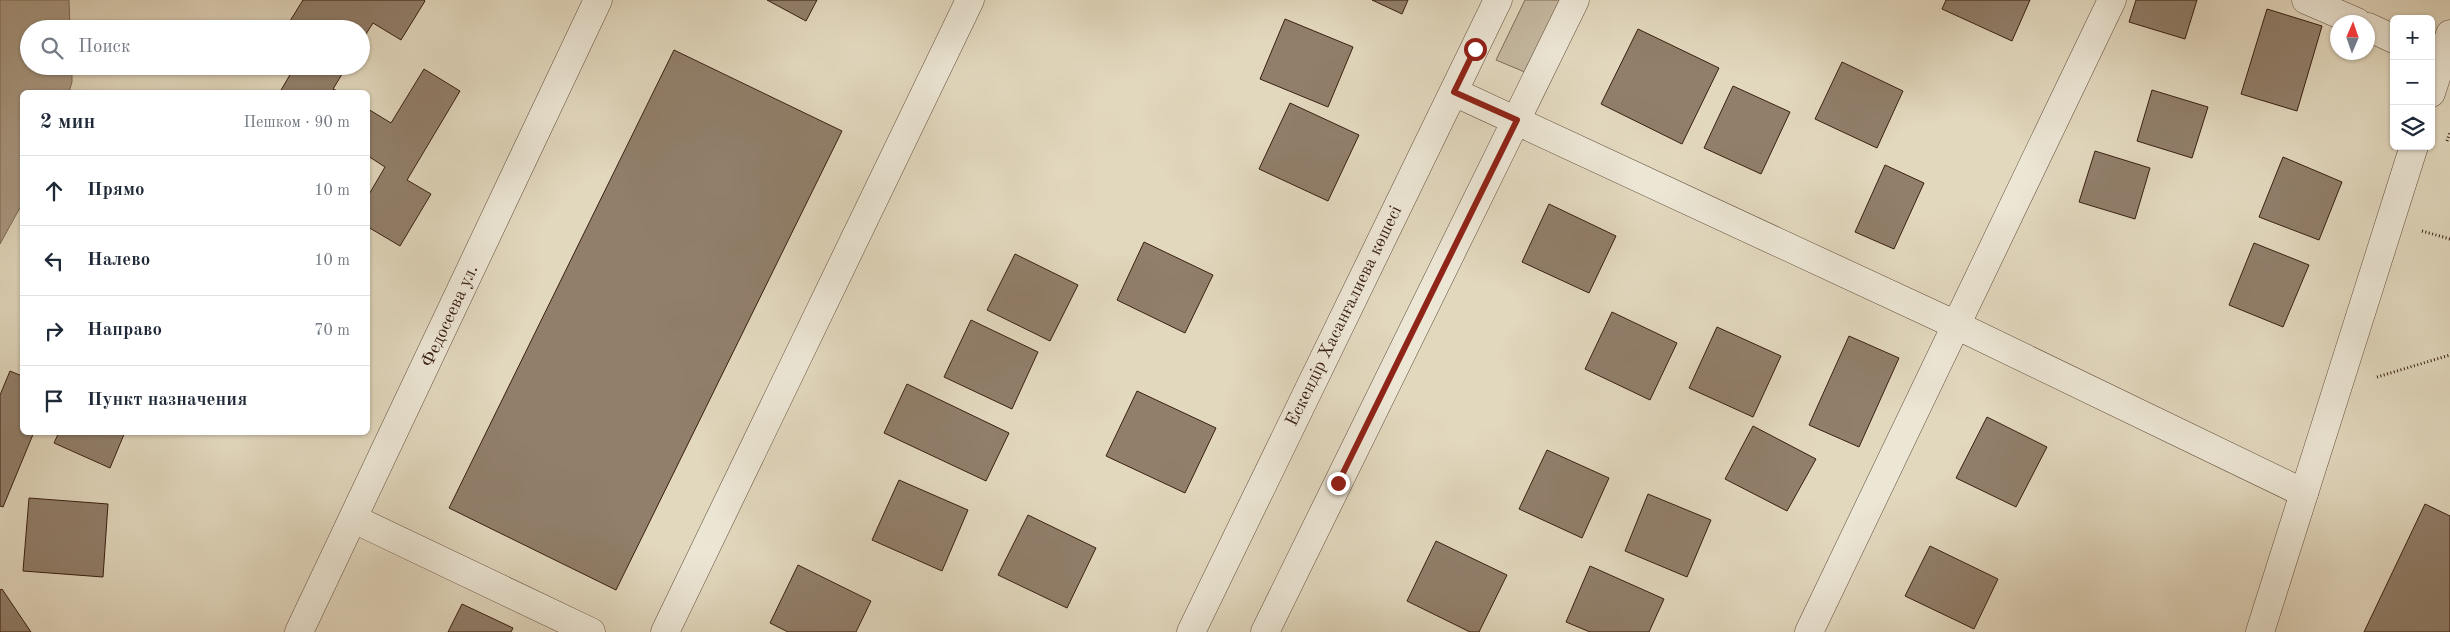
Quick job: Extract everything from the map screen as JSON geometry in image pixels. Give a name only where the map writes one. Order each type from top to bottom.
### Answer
[{"type":"street","name":"Федосеева ул.","points":[[299,632],[354,520],[598,0]]},
{"type":"street","points":[[665,632],[970,0]]},
{"type":"street","name":"Ескендір Хасанғалиева көшесі","points":[[1191,632],[1498,0]]},
{"type":"street","points":[[1265,632],[1575,0]]},
{"type":"street","points":[[1809,632],[2112,0]]},
{"type":"street","points":[[2306,0],[2341,15]]},
{"type":"street","points":[[2375,30],[2390,37]]},
{"type":"street","points":[[2435,76],[2441,50]]},
{"type":"street","points":[[1454,92],[1956,325],[2304,493]]},
{"type":"street","points":[[2260,632],[2413,150]]},
{"type":"street","points":[[354,520],[583,630]]},
{"type":"path","points":[[2419,230],[2450,239]]},
{"type":"path","points":[[2372,379],[2450,355]]},
{"type":"shaded area","points":[[0,0],[69,0],[70,20],[20,20],[20,75],[72,75],[72,82],[70,90],[20,90],[20,208],[0,244]]},
{"type":"shaded area","points":[[1525,0],[1563,0],[1527,73],[1496,60]]},
{"type":"building","points":[[303,0],[425,1],[401,40],[373,23],[370,28],[370,20],[291,20]]},
{"type":"building","points":[[767,0],[817,0],[806,21]]},
{"type":"building","points":[[1372,0],[1408,0],[1402,14]]},
{"type":"building","points":[[1946,0],[2030,0],[2012,41],[1942,9]]},
{"type":"building","points":[[2136,0],[2197,0],[2185,39],[2129,22]]},
{"type":"building","points":[[2267,9],[2322,26],[2297,111],[2241,94]]},
{"type":"building","points":[[1285,19],[1353,47],[1328,107],[1260,79]]},
{"type":"building","points":[[1638,29],[1719,68],[1682,144],[1601,104]]},
{"type":"building","points":[[674,50],[842,131],[616,590],[449,508]]},
{"type":"building","points":[[1842,62],[1903,91],[1877,148],[1815,119]]},
{"type":"building","points":[[424,69],[460,91],[407,180],[431,194],[400,246],[370,228],[370,193],[385,167],[370,157],[370,110],[391,123]]},
{"type":"building","points":[[290,75],[342,75],[333,89],[335,90],[281,90]]},
{"type":"building","points":[[1733,86],[1790,112],[1761,174],[1704,148]]},
{"type":"building","points":[[2152,90],[2208,107],[2192,158],[2137,141]]},
{"type":"building","points":[[1290,103],[1359,135],[1328,201],[1259,169]]},
{"type":"building","points":[[2095,151],[2150,168],[2135,219],[2079,202]]},
{"type":"building","points":[[2283,157],[2342,182],[2319,240],[2259,217]]},
{"type":"building","points":[[1885,165],[1924,183],[1894,249],[1855,232]]},
{"type":"building","points":[[1549,204],[1616,236],[1589,293],[1522,262]]},
{"type":"building","points":[[1144,242],[1213,275],[1185,333],[1117,300]]},
{"type":"building","points":[[2254,243],[2309,265],[2283,327],[2229,305]]},
{"type":"building","points":[[1015,254],[1078,285],[1050,341],[987,310]]},
{"type":"building","points":[[1612,312],[1677,343],[1650,400],[1585,369]]},
{"type":"building","points":[[971,320],[1038,352],[1012,409],[944,377]]},
{"type":"building","points":[[1717,327],[1781,356],[1753,417],[1689,388]]},
{"type":"building","points":[[1849,336],[1899,358],[1859,447],[1809,425]]},
{"type":"building","points":[[10,371],[20,375],[20,435],[33,435],[3,507],[0,506],[0,395]]},
{"type":"building","points":[[907,384],[1009,433],[986,481],[884,433]]},
{"type":"building","points":[[1137,391],[1216,428],[1185,493],[1106,456]]},
{"type":"building","points":[[1987,417],[2047,447],[2016,507],[1956,478]]},
{"type":"building","points":[[1753,426],[1816,459],[1787,511],[1725,479]]},
{"type":"building","points":[[58,435],[124,435],[110,468],[54,443]]},
{"type":"building","points":[[1547,450],[1609,478],[1582,538],[1519,509]]},
{"type":"building","points":[[899,480],[968,510],[942,571],[872,540]]},
{"type":"building","points":[[1648,494],[1711,520],[1687,577],[1625,551]]},
{"type":"building","points":[[29,498],[108,504],[103,577],[23,571]]},
{"type":"building","points":[[2425,504],[2450,516],[2450,632],[2364,632]]},
{"type":"building","points":[[1028,515],[1096,548],[1067,608],[998,575]]},
{"type":"building","points":[[1436,541],[1507,575],[1479,632],[1470,632],[1407,601]]},
{"type":"building","points":[[1930,546],[1998,579],[1974,629],[1905,596]]},
{"type":"building","points":[[798,565],[871,601],[856,632],[788,632],[770,623]]},
{"type":"building","points":[[1590,566],[1664,599],[1649,632],[1590,632],[1566,622]]},
{"type":"building","points":[[2,589],[31,632],[0,632],[0,590]]},
{"type":"building","points":[[462,604],[513,628],[511,632],[448,632]]},
{"type":"route","points":[[1338,483],[1517,120],[1454,92],[1475,49]]}]
